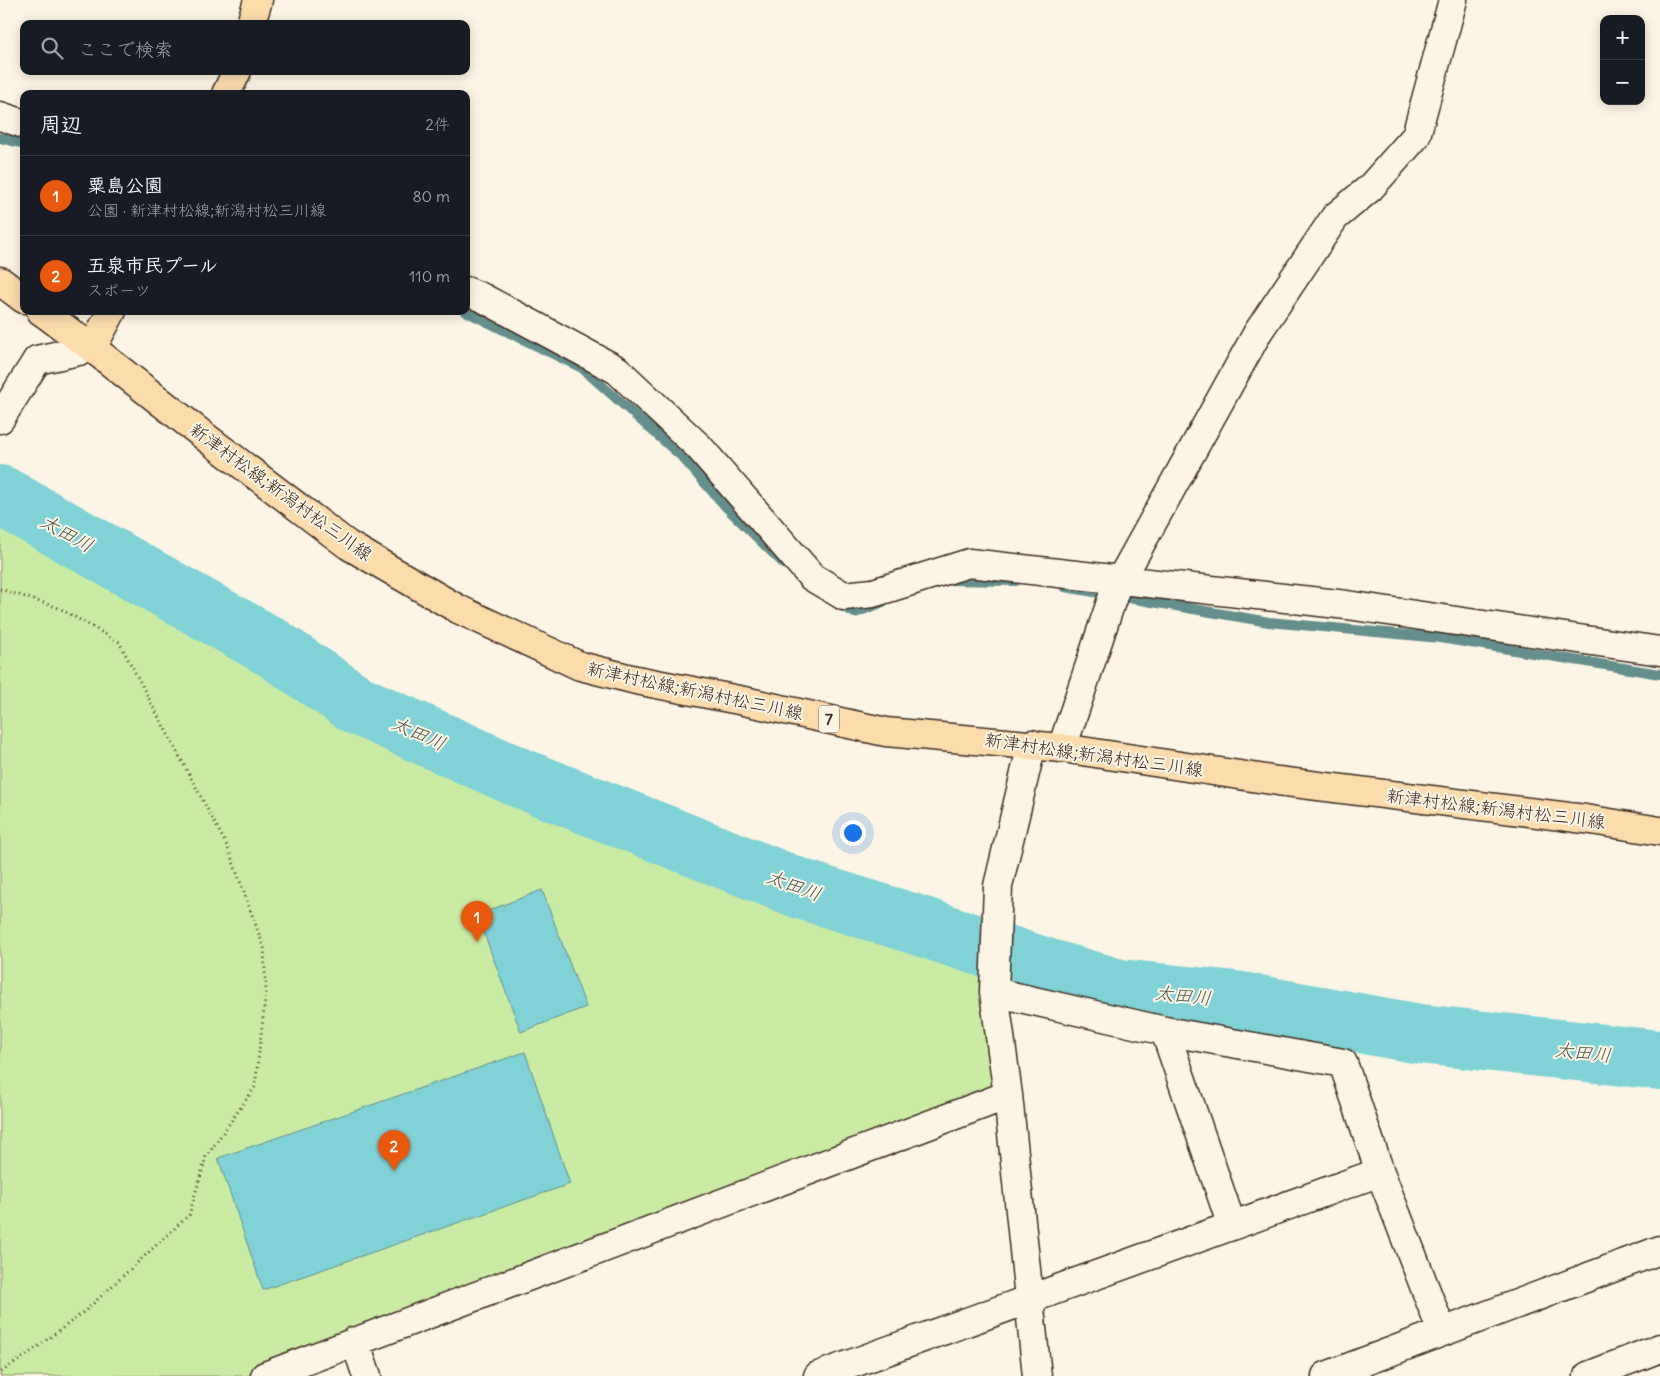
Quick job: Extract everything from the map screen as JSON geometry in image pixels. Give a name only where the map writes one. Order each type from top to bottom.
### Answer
[{"type":"main road","points":[[252,20],[258,0]]},
{"type":"main road","points":[[228,90],[235,75]]},
{"type":"main road","points":[[0,281],[20,295]]},
{"type":"main road","name":"新津村松線;新潟村松三川線","points":[[47,315],[348,545],[458,609],[580,666],[636,680],[886,732],[1032,744],[1278,781],[1586,819],[1660,831]]},
{"type":"main road","points":[[92,348],[110,315]]},
{"type":"street","points":[[1062,748],[1115,590],[1258,332],[1335,217],[1370,188],[1416,136],[1454,0]]},
{"type":"street","points":[[0,116],[20,123]]},
{"type":"street","points":[[470,293],[618,370],[699,447],[812,577],[844,596],[873,593],[969,563],[1347,605],[1660,651]]},
{"type":"street","points":[[0,420],[37,360],[92,348]]},
{"type":"street","points":[[1032,744],[998,886],[994,992],[1008,1095],[1037,1376]]},
{"type":"street","points":[[994,992],[1165,1031],[1343,1063],[1380,1172],[1442,1332]]},
{"type":"street","points":[[1165,1031],[1232,1226]]},
{"type":"street","points":[[265,1376],[1008,1095]]},
{"type":"street","points":[[818,1376],[1380,1172]]},
{"type":"street","points":[[1326,1376],[1660,1250]]},
{"type":"street","points":[[355,1341],[367,1376]]},
{"type":"street","points":[[1588,1376],[1660,1348]]},
{"type":"path","points":[[0,589],[59,608],[120,642],[228,848],[264,948],[266,992],[255,1087],[206,1157],[189,1214],[85,1311],[0,1374]]},
{"type":"green space","points":[[0,495],[273,648],[357,705],[518,777],[801,889],[914,924],[996,959],[1008,1095],[265,1376],[0,1376]]},
{"type":"water","points":[[542,890],[586,1007],[521,1032],[477,915]]},
{"type":"water","points":[[525,1052],[570,1184],[263,1290],[218,1158]]},
{"type":"waterway","points":[[0,138],[20,143]]},
{"type":"waterway","points":[[470,313],[582,368],[681,456],[726,507],[784,564]]},
{"type":"waterway","name":"太田川","points":[[0,495],[273,648],[357,705],[518,777],[801,889],[1046,968],[1120,989],[1236,1001],[1420,1034],[1660,1060]]},
{"type":"waterway","points":[[946,580],[1016,581]]},
{"type":"waterway","points":[[1065,587],[1269,622],[1440,638],[1660,674]]},
{"type":"waterway","points":[[837,604],[855,613],[883,602]]},
{"type":"place","name":"粟島公園","points":[[477,942]]},
{"type":"place","name":"五泉市民プール","points":[[394,1171]]}]
